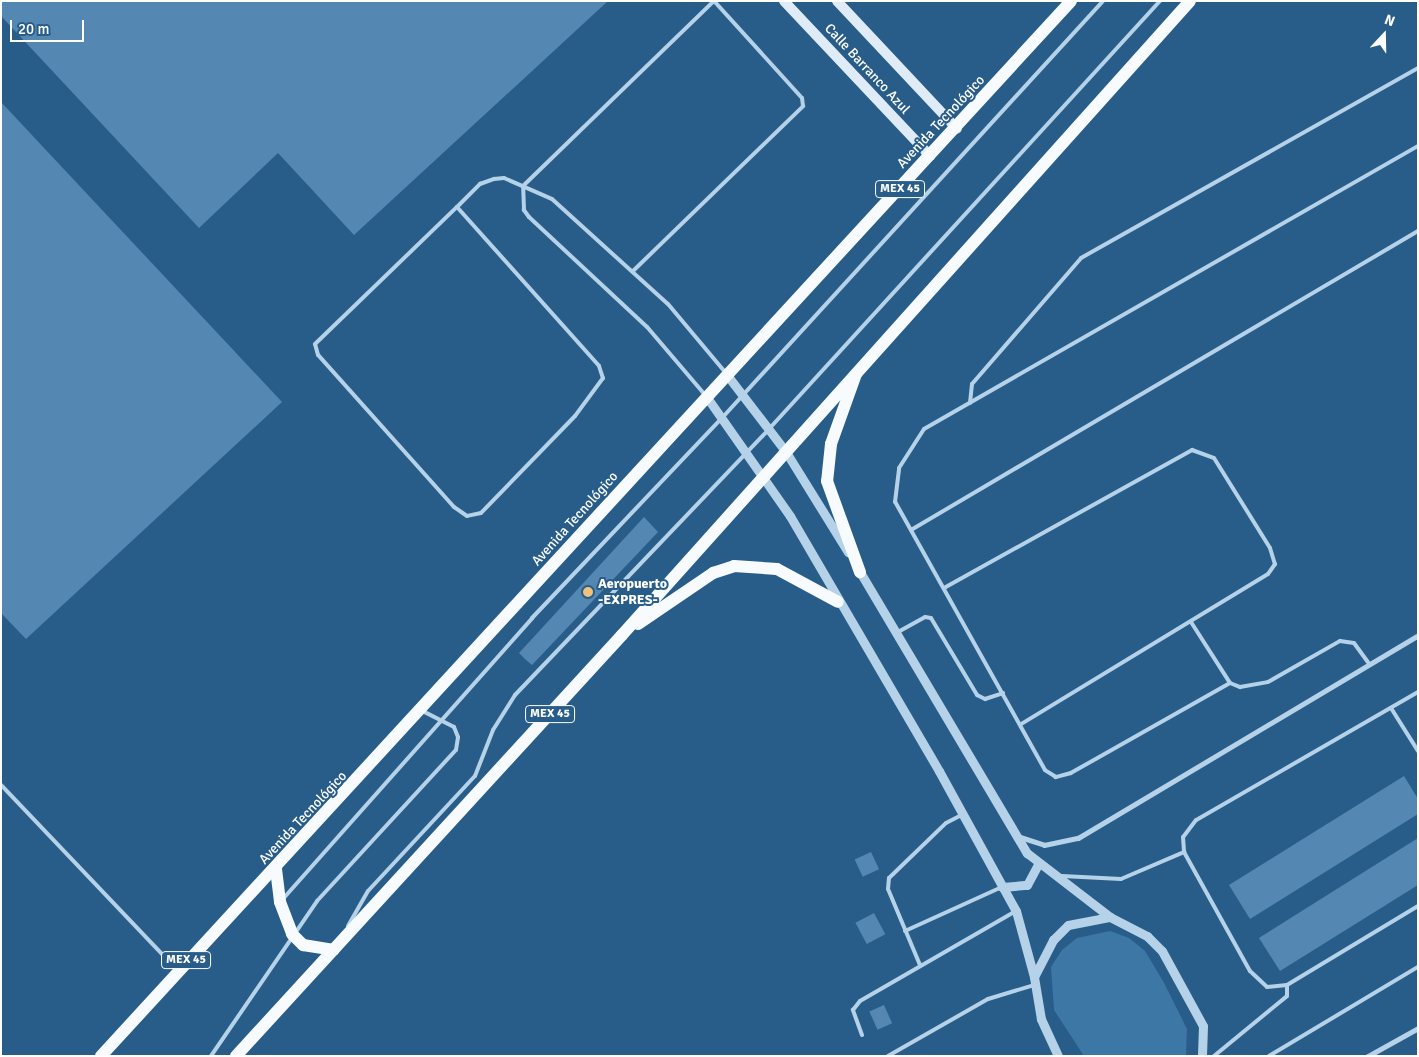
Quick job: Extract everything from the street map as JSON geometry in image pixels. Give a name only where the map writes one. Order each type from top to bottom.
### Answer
[{"type":"main road","name":"Calle Barranco Azul","points":[[784,1],[930,156]]},
{"type":"main road","name":"Calle Barranco Azul","points":[[837,1],[956,129]]},
{"type":"main road","name":"Avenida Tecnológico","points":[[101,1056],[177,970],[276,869],[423,711],[706,396],[956,129],[1071,1]]},
{"type":"main road","name":"MEX 45","points":[[236,1056],[622,636],[764,478],[858,367],[1190,1]]},
{"type":"main road","points":[[858,367],[831,444],[828,481],[860,572]]},
{"type":"main road","points":[[622,636],[713,573],[734,566],[777,569],[838,602]]},
{"type":"main road","points":[[276,869],[280,902],[292,934],[303,945],[334,950]]},
{"type":"street","points":[[727,375],[786,452],[898,632],[1013,831],[1038,864],[1110,917],[1147,936],[1162,951],[1200,1018],[1202,1056]]},
{"type":"street","points":[[706,396],[764,478],[962,814],[1016,911],[1034,981],[1041,1019],[1058,1056]]},
{"type":"street","points":[[1013,831],[1023,840],[1044,846],[1078,838],[1418,635]]},
{"type":"street","points":[[1002,887],[1027,885],[1038,864]]},
{"type":"street","points":[[1034,981],[1052,940],[1068,925],[1110,917]]},
{"type":"street","points":[[1368,1056],[1418,1028]]},
{"type":"lane","points":[[633,271],[804,106],[802,98],[714,1],[523,186],[524,210],[529,217],[647,327],[706,396]]},
{"type":"lane","points":[[280,902],[445,720],[532,618],[722,418],[1103,1]]},
{"type":"lane","points":[[334,950],[368,891],[475,776],[493,730],[516,695],[747,452],[1160,1]]},
{"type":"lane","points":[[970,403],[972,384],[1080,258],[1418,68]]},
{"type":"lane","points":[[1230,683],[1070,773],[1056,776],[1046,770],[895,502],[899,468],[924,429],[1418,146]]},
{"type":"lane","points":[[457,207],[599,366],[603,378],[575,416],[481,513],[467,516],[454,507],[318,355],[315,344],[480,184],[494,179],[523,186],[552,199],[633,271],[727,375]]},
{"type":"lane","points":[[911,530],[1418,231]]},
{"type":"lane","points":[[944,588],[1192,450],[1204,451],[1251,516],[1275,564],[1268,574],[1020,726]]},
{"type":"lane","points":[[898,632],[925,617],[931,618],[977,695],[985,698],[1003,694]]},
{"type":"lane","points":[[1191,622],[1230,683],[1240,687],[1268,682],[1340,642],[1354,643],[1369,664]]},
{"type":"lane","points":[[1418,692],[1196,820],[1186,829],[1184,852],[1259,983],[1275,988],[1287,985],[1305,972],[1418,906]]},
{"type":"lane","points":[[1391,708],[1418,751]]},
{"type":"lane","points":[[211,1056],[292,934],[448,763],[458,737],[445,720],[423,711]]},
{"type":"lane","points":[[1,785],[177,970]]},
{"type":"lane","points":[[920,965],[888,889],[889,878],[946,824],[962,814]]},
{"type":"lane","points":[[1038,864],[1063,876],[1110,880],[1142,873],[1184,852]]},
{"type":"lane","points":[[906,931],[1002,887]]},
{"type":"lane","points":[[862,1035],[854,1006],[920,965],[1016,911]]},
{"type":"lane","points":[[1269,1056],[1418,967]]},
{"type":"lane","points":[[888,1056],[988,999],[1034,981]]},
{"type":"lane","points":[[1214,1056],[1287,996],[1287,985]]},
{"type":"shaded area","points":[[1110,931],[1129,938],[1145,951],[1163,981],[1187,1029],[1186,1056],[1084,1056],[1054,1010],[1051,967],[1062,950],[1077,938]]},
{"type":"building","points":[[1,1],[608,1],[354,235],[278,153],[199,228],[1,16]]},
{"type":"building","points":[[1,102],[282,402],[26,639],[1,613]]},
{"type":"building","name":"Aeropuerto -EXPRES-","points":[[644,517],[658,532],[532,665],[519,653]]},
{"type":"building","points":[[1404,776],[1418,799],[1418,814],[1250,919],[1229,885]]},
{"type":"building","points":[[1418,838],[1418,885],[1280,971],[1259,938]]},
{"type":"building","points":[[871,852],[879,869],[863,877],[855,860]]},
{"type":"building","points":[[874,913],[885,934],[867,944],[855,923]]},
{"type":"building","points":[[884,1005],[892,1023],[878,1030],[869,1012]]},
{"type":"place","name":"Aeropuerto -EXPRES-","points":[[588,592]]}]
